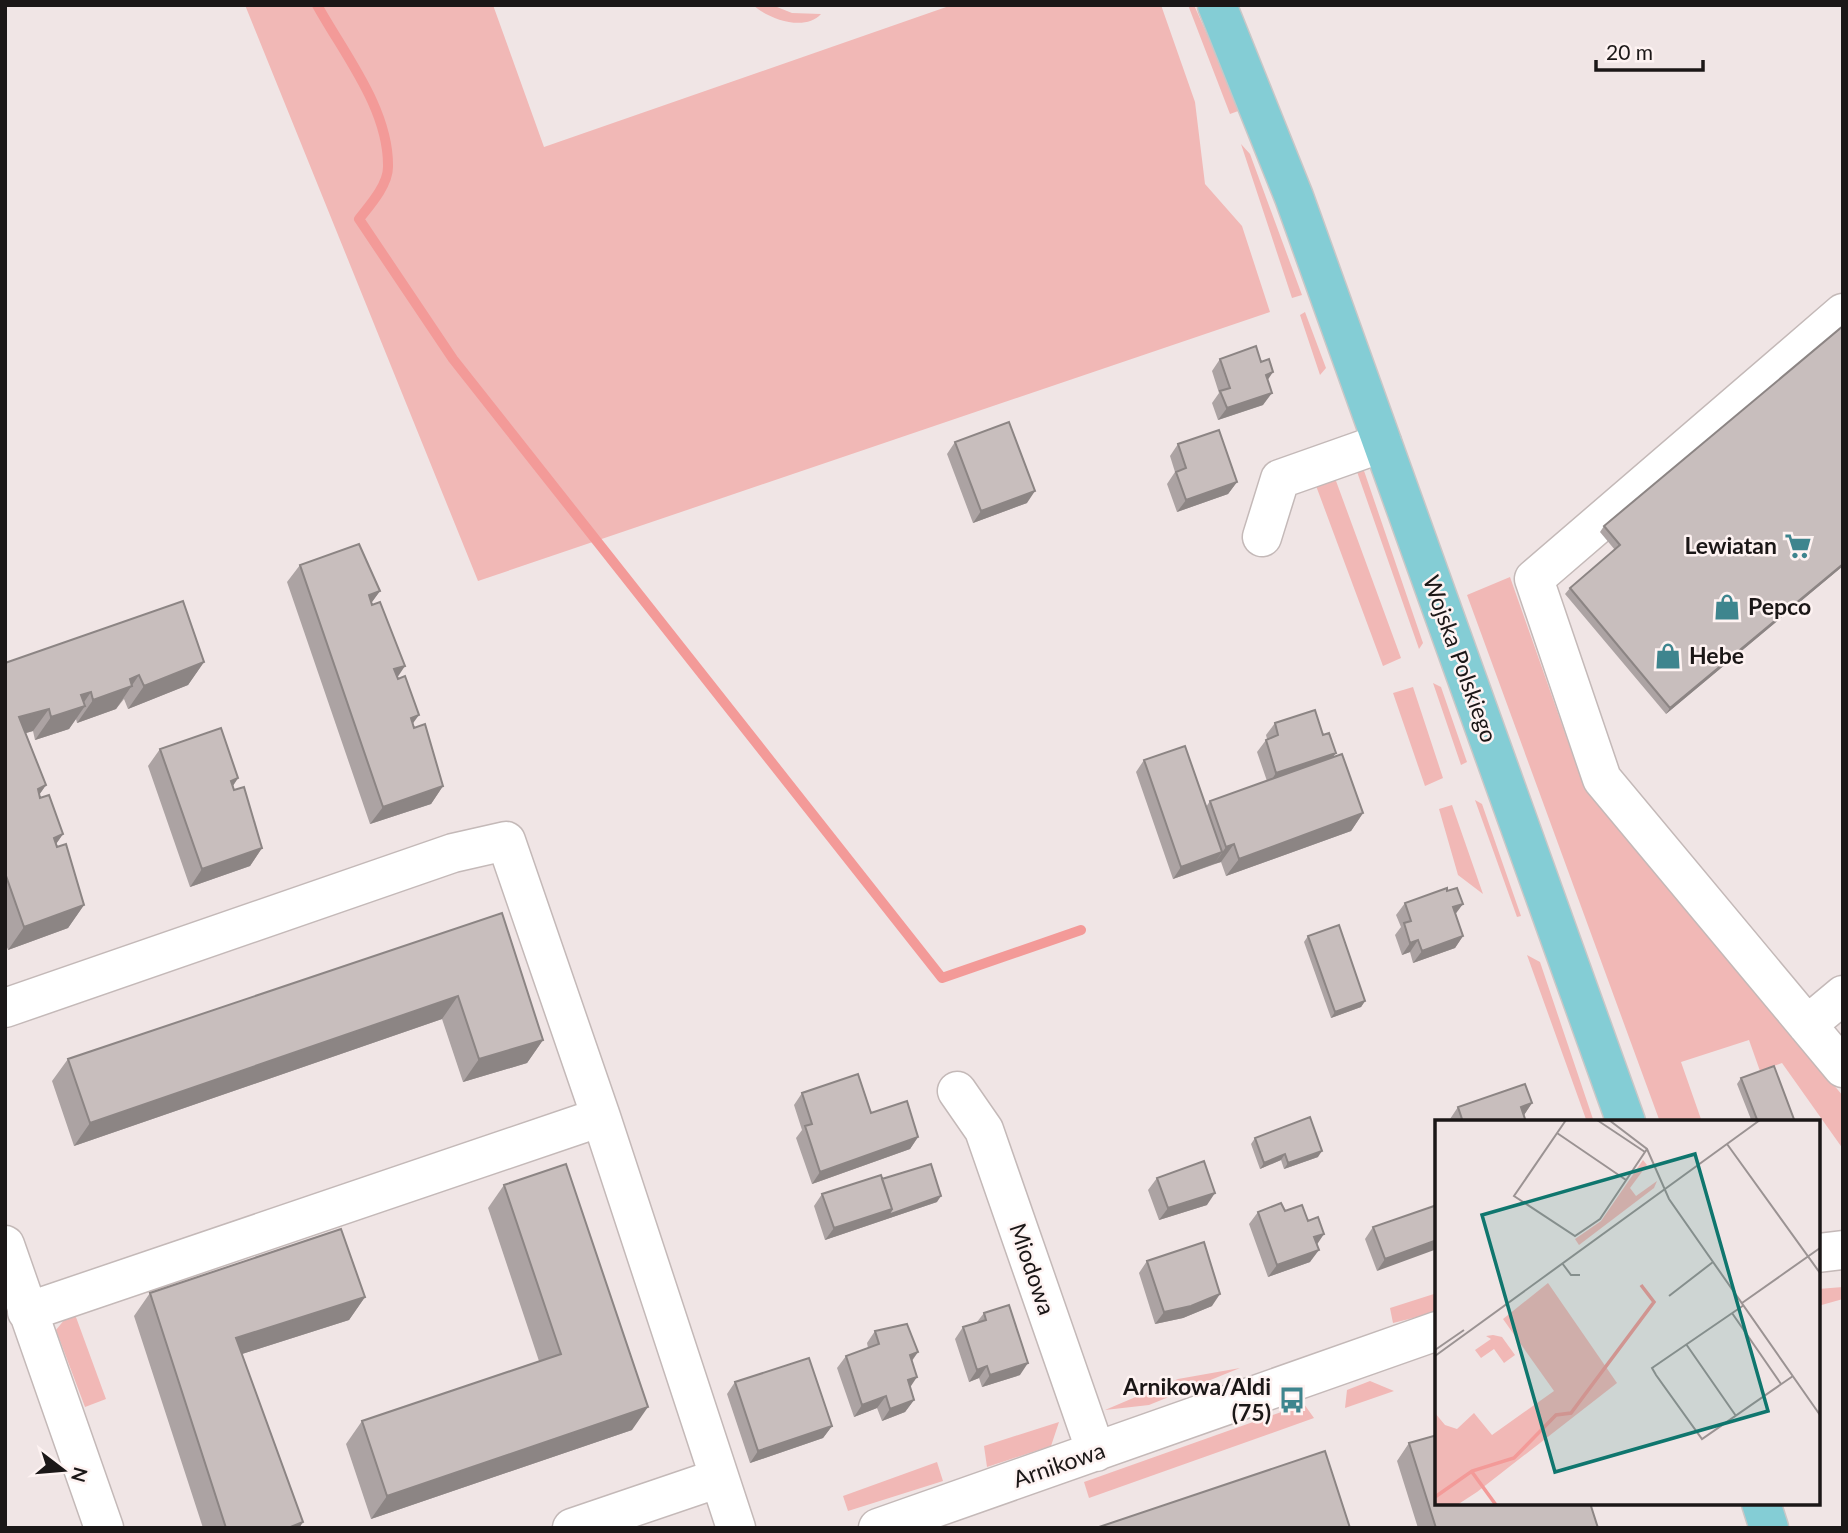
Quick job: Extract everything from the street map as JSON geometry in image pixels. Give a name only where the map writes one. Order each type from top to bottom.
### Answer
[{"type":"main road","name":"Wojska Polskiego","points":[[1217,5],[1293,197],[1625,1120]]},
{"type":"main road","name":"Wojska Polskiego","points":[[1237,5],[1293,197]]},
{"type":"main road","points":[[1762,1505],[1769,1528]]},
{"type":"street","points":[[1843,313],[1534,579],[1602,779],[1843,1068]]},
{"type":"street","points":[[1262,537],[1280,479],[1382,443]]},
{"type":"street","points":[[5,1008],[453,853],[506,841],[601,1117],[736,1528]]},
{"type":"street","points":[[1807,1025],[1843,995]]},
{"type":"street","name":"Miodowa","points":[[957,1091],[984,1130],[1096,1452]]},
{"type":"street","points":[[27,1312],[601,1117]]},
{"type":"street","points":[[5,1245],[104,1528]]},
{"type":"street","points":[[1820,1253],[1843,1250]]},
{"type":"street","name":"Arnikowa","points":[[878,1528],[1435,1332]]},
{"type":"street","points":[[572,1528],[719,1478]]},
{"type":"shaded area","points":[[245,5],[493,5],[544,147],[952,5],[1161,5],[1195,102],[1205,184],[1242,226],[1270,312],[478,581]]},
{"type":"shaded area","points":[[753,5],[772,5],[792,13],[821,14],[806,22],[787,22],[768,15]]},
{"type":"shaded area","points":[[1188,5],[1194,5],[1241,110],[1230,114]]},
{"type":"shaded area","points":[[1241,144],[1250,154],[1302,295],[1292,298]]},
{"type":"shaded area","points":[[1305,312],[1326,368],[1320,375],[1300,315]]},
{"type":"shaded area","points":[[1361,462],[1423,643],[1419,649],[1355,466]]},
{"type":"shaded area","points":[[1332,470],[1401,658],[1383,666],[1312,475]]},
{"type":"shaded area","points":[[1510,577],[1584,787],[1843,1096],[1843,1149],[1782,1063],[1760,1071],[1749,1040],[1681,1062],[1701,1120],[1659,1120],[1467,595]]},
{"type":"shaded area","points":[[1433,683],[1441,687],[1467,762],[1461,765]]},
{"type":"shaded area","points":[[1413,687],[1443,778],[1425,786],[1393,693]]},
{"type":"shaded area","points":[[1475,800],[1482,804],[1521,916],[1517,917]]},
{"type":"shaded area","points":[[1452,805],[1483,894],[1458,875],[1439,809]]},
{"type":"shaded area","points":[[1527,955],[1540,962],[1593,1120],[1586,1120]]},
{"type":"shaded area","points":[[1843,1287],[1843,1299],[1820,1305],[1820,1289]]},
{"type":"shaded area","points":[[1435,1294],[1435,1312],[1393,1323],[1390,1308]]},
{"type":"shaded area","points":[[73,1309],[106,1399],[85,1407],[56,1330]]},
{"type":"shaded area","points":[[1240,1368],[1149,1405],[1105,1410],[1178,1379]]},
{"type":"shaded area","points":[[1370,1381],[1394,1391],[1345,1408],[1347,1390]]},
{"type":"shaded area","points":[[1304,1404],[1314,1418],[1089,1498],[1084,1482]]},
{"type":"shaded area","points":[[1059,1422],[1051,1446],[987,1467],[984,1446]]},
{"type":"shaded area","points":[[937,1462],[943,1481],[848,1511],[843,1496]]},
{"type":"building","points":[[1843,326],[1843,564],[1670,708],[1570,588],[1620,545],[1604,526]]},
{"type":"building","points":[[1256,346],[1261,362],[1269,359],[1273,372],[1266,375],[1272,393],[1227,408],[1220,391],[1230,388],[1220,359]]},
{"type":"building","points":[[1009,422],[1035,491],[981,511],[955,442]]},
{"type":"building","points":[[1219,430],[1237,482],[1186,500],[1176,472],[1186,468],[1178,444]]},
{"type":"building","points":[[359,544],[380,591],[369,595],[372,605],[380,602],[405,666],[394,669],[398,679],[405,676],[419,715],[411,718],[414,728],[425,724],[443,786],[383,807],[300,565]]},
{"type":"building","points":[[183,601],[204,662],[144,686],[139,675],[130,679],[132,686],[93,700],[91,692],[81,695],[85,706],[51,717],[49,709],[19,717],[46,785],[38,789],[40,798],[49,795],[63,834],[54,838],[57,847],[66,844],[84,905],[24,927],[5,873],[5,663]]},
{"type":"building","points":[[1315,710],[1323,735],[1329,733],[1336,753],[1276,773],[1266,740],[1278,735],[1275,723]]},
{"type":"building","points":[[221,728],[238,778],[231,781],[234,790],[244,787],[262,848],[202,869],[160,749]]},
{"type":"building","points":[[1185,746],[1222,852],[1181,867],[1144,760]]},
{"type":"building","points":[[1342,754],[1363,813],[1239,859],[1234,844],[1226,847],[1210,801]]},
{"type":"building","points":[[1447,888],[1447,891],[1457,888],[1463,904],[1453,907],[1463,936],[1422,951],[1418,940],[1410,943],[1404,923],[1411,921],[1405,903]]},
{"type":"building","points":[[502,913],[543,1040],[479,1059],[458,996],[90,1123],[68,1059]]},
{"type":"building","points":[[1339,925],[1365,1001],[1335,1012],[1308,936]]},
{"type":"building","points":[[1774,1066],[1794,1120],[1757,1120],[1741,1078]]},
{"type":"building","points":[[858,1074],[871,1113],[907,1101],[918,1137],[820,1172],[805,1126],[812,1124],[802,1093]]},
{"type":"building","points":[[1525,1084],[1532,1103],[1521,1107],[1525,1120],[1462,1120],[1458,1107]]},
{"type":"building","points":[[1310,1117],[1322,1151],[1288,1163],[1285,1154],[1264,1163],[1255,1138]]},
{"type":"building","points":[[1204,1161],[1215,1193],[1168,1208],[1157,1178]]},
{"type":"building","points":[[566,1164],[648,1407],[387,1496],[362,1421],[561,1354],[504,1185]]},
{"type":"building","points":[[931,1164],[941,1196],[888,1215],[892,1209],[882,1179]]},
{"type":"building","points":[[881,1175],[892,1209],[834,1228],[822,1194]]},
{"type":"building","points":[[1281,1203],[1285,1211],[1302,1205],[1308,1221],[1318,1217],[1324,1234],[1314,1237],[1319,1250],[1277,1265],[1258,1212]]},
{"type":"building","points":[[1435,1206],[1435,1241],[1385,1259],[1373,1227]]},
{"type":"building","points":[[341,1229],[365,1297],[236,1338],[303,1522],[288,1528],[226,1528],[150,1293]]},
{"type":"building","points":[[1204,1242],[1220,1294],[1191,1306],[1164,1312],[1147,1261]]},
{"type":"building","points":[[1009,1305],[1028,1363],[990,1375],[987,1366],[977,1370],[963,1327],[986,1320],[984,1313]]},
{"type":"building","points":[[907,1324],[918,1352],[910,1355],[917,1377],[908,1380],[914,1400],[890,1409],[886,1396],[862,1405],[846,1356],[879,1344],[875,1331]]},
{"type":"building","points":[[809,1358],[832,1426],[758,1451],[735,1382]]},
{"type":"building","points":[[1435,1436],[1435,1505],[1591,1505],[1598,1528],[1436,1528],[1409,1443]]},
{"type":"building","points":[[1325,1451],[1350,1528],[1096,1528]]},
{"type":"waterway","points":[[317,5],[373,103],[386,145],[388,167],[385,181],[359,219],[453,359],[942,978],[1081,930]]},
{"type":"place","name":"Lewiatan","points":[[1798,546]]},
{"type":"place","name":"Pepco","points":[[1727,607]]},
{"type":"place","name":"Hebe","points":[[1668,656]]},
{"type":"place","name":"Arnikowa/Aldi (75)","points":[[1292,1400]]}]
